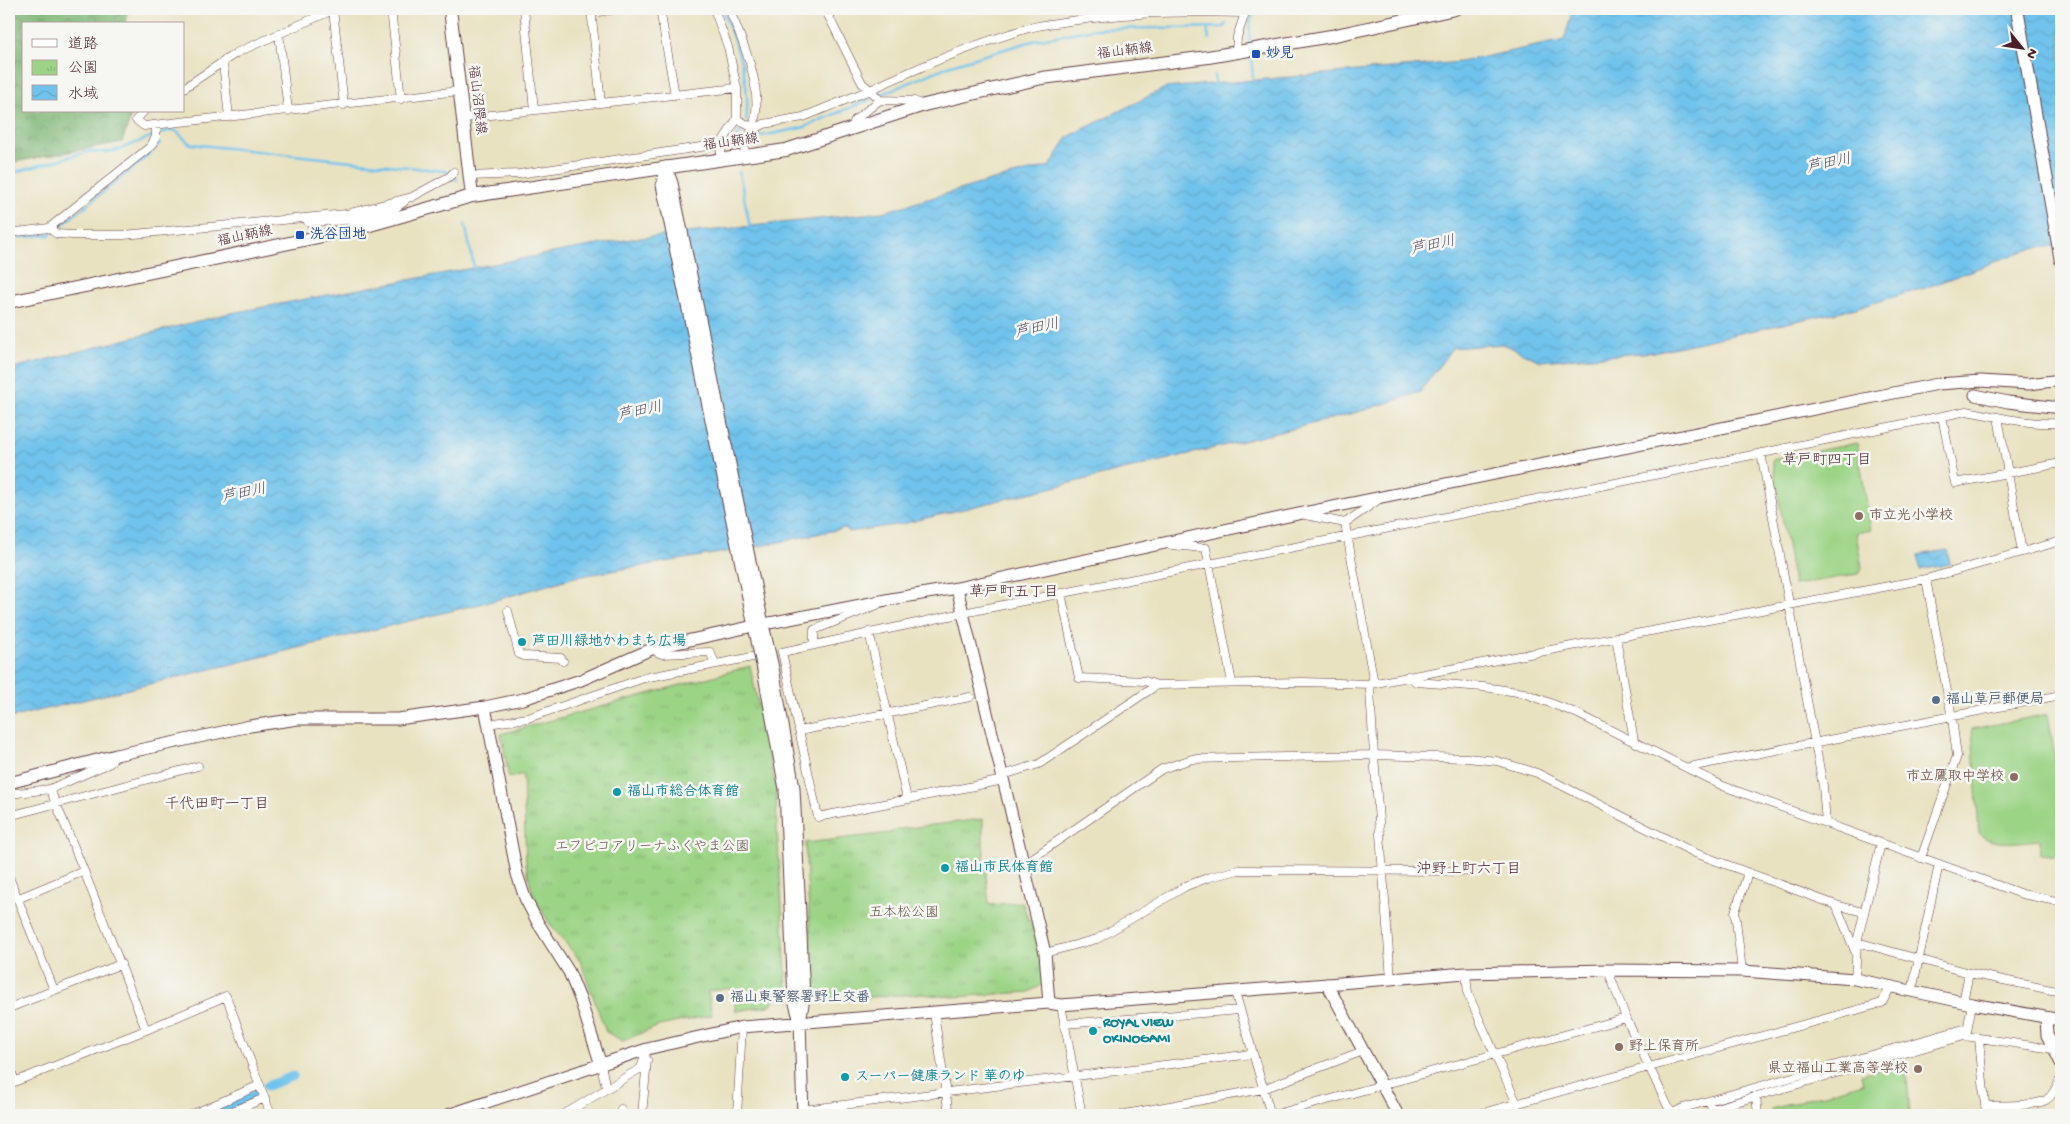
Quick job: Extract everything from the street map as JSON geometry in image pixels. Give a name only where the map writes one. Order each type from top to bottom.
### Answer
[{"type":"main road","name":"福山沼隈線","points":[[450,9],[472,196]]},
{"type":"main road","name":"福山鞆線","points":[[9,302],[472,196],[786,150],[924,105],[1042,78],[1246,50],[1331,36],[1455,9]]},
{"type":"main road","points":[[2017,9],[2061,261]]},
{"type":"street","points":[[185,87],[236,53],[334,9],[344,105]]},
{"type":"street","points":[[391,9],[401,99]]},
{"type":"street","points":[[524,9],[534,110]]},
{"type":"street","points":[[601,103],[592,11],[616,9]]},
{"type":"street","points":[[660,9],[675,95]]},
{"type":"street","points":[[714,9],[728,47],[737,88],[739,120],[721,144],[721,160]]},
{"type":"street","points":[[729,9],[753,72],[755,116],[752,129],[744,144],[745,157]]},
{"type":"street","points":[[826,9],[862,83],[879,99],[914,101],[924,105]]},
{"type":"street","points":[[752,129],[764,124],[803,117],[871,91],[921,66],[1030,28],[1113,14],[1247,10],[1236,37],[1246,50]]},
{"type":"street","points":[[279,33],[288,111]]},
{"type":"street","points":[[223,63],[229,117]]},
{"type":"street","points":[[464,118],[737,88]]},
{"type":"street","points":[[143,112],[136,120],[156,132],[229,117],[460,91]]},
{"type":"street","points":[[850,130],[855,120],[879,99]]},
{"type":"street","points":[[739,120],[752,129]]},
{"type":"street","points":[[52,230],[151,146],[156,132]]},
{"type":"street","points":[[470,176],[519,174],[721,144]]},
{"type":"street","points":[[666,167],[667,184],[768,669],[784,789],[794,1000],[800,1022],[803,1112],[945,1091],[1252,1054]]},
{"type":"street","points":[[288,220],[354,224],[394,209],[452,174]]},
{"type":"street","points":[[9,232],[52,230],[73,235],[124,235],[346,214],[412,197]]},
{"type":"street","points":[[9,783],[116,755],[250,726],[298,720],[398,719],[485,707],[524,699],[581,680],[654,648],[758,624],[957,588],[1298,514],[1380,499],[1938,384],[1981,381],[2030,384],[2061,380]]},
{"type":"street","points":[[1975,395],[2008,402],[2061,408]]},
{"type":"street","points":[[488,724],[528,718],[644,678],[715,663],[782,652],[869,632],[1967,411],[2022,423],[2061,422]]},
{"type":"street","points":[[1942,416],[1955,482],[2061,463]]},
{"type":"street","points":[[1998,417],[2022,552]]},
{"type":"street","points":[[1761,453],[1823,786],[1826,823]]},
{"type":"street","points":[[1298,514],[1345,523],[1380,499]]},
{"type":"street","points":[[1345,523],[1373,678],[1370,690],[1391,979]]},
{"type":"street","points":[[1061,594],[1079,678],[1145,681],[1157,685],[1313,682],[1371,684],[1926,579],[2061,541]]},
{"type":"street","points":[[1156,545],[1206,548],[1232,683]]},
{"type":"street","points":[[1921,858],[1957,756],[1952,718],[1926,579]]},
{"type":"street","points":[[957,588],[1004,778],[1055,1004],[1064,1024],[1082,1115]]},
{"type":"street","points":[[814,645],[814,630],[850,617],[890,599]]},
{"type":"street","points":[[508,611],[519,654],[524,656],[561,658],[563,661]]},
{"type":"street","points":[[869,632],[907,798]]},
{"type":"street","points":[[1616,637],[1634,741]]},
{"type":"street","points":[[654,648],[662,654],[710,652],[715,663]]},
{"type":"street","points":[[782,652],[818,817],[1004,778],[1039,764],[1157,685]]},
{"type":"street","points":[[1408,676],[1416,682],[1484,687],[1524,693],[1576,713],[1724,786],[2022,894],[2061,902]]},
{"type":"street","points":[[1691,770],[1694,766],[1952,718],[2061,695]]},
{"type":"street","points":[[799,731],[970,697]]},
{"type":"street","points":[[485,707],[517,874],[525,898],[538,923],[569,972],[580,999],[601,1065],[606,1088]]},
{"type":"street","points":[[9,794],[50,789],[110,763],[116,755]]},
{"type":"street","points":[[1024,864],[1162,769],[1178,762],[1210,757],[1374,755],[1467,758],[1497,761],[1537,773],[1695,853],[1863,912]]},
{"type":"street","points":[[9,816],[55,802],[198,766]]},
{"type":"street","points":[[50,789],[146,1030]]},
{"type":"street","points":[[1855,980],[1857,942],[1881,843]]},
{"type":"street","points":[[1912,991],[1939,864]]},
{"type":"street","points":[[1045,953],[1097,939],[1186,886],[1210,877],[1239,870],[1468,871]]},
{"type":"street","points":[[17,899],[84,871]]},
{"type":"street","points":[[1742,971],[1735,912],[1748,873]]},
{"type":"street","points":[[9,877],[54,990]]},
{"type":"street","points":[[1836,904],[1856,953]]},
{"type":"street","points":[[1857,942],[1969,973],[2061,992]]},
{"type":"street","points":[[9,1008],[121,964]]},
{"type":"street","points":[[448,1115],[648,1048],[742,1027],[1235,992],[1466,973],[1608,970],[1742,971],[1855,980],[2061,1020]]},
{"type":"street","points":[[1608,970],[1626,1018],[1671,1114],[1709,1101],[1967,1032],[1979,1038],[2054,1049]]},
{"type":"street","points":[[1466,973],[1468,994],[1522,1115]]},
{"type":"street","points":[[1967,1032],[1969,973]]},
{"type":"street","points":[[1327,984],[1398,1115]]},
{"type":"street","points":[[1475,1115],[1882,1003],[1891,986]]},
{"type":"street","points":[[1235,992],[1252,1054],[1272,1115],[1626,1018]]},
{"type":"street","points":[[9,1066],[12,1082],[146,1030],[226,996],[272,1115]]},
{"type":"street","points":[[1064,1024],[1240,1010]]},
{"type":"street","points":[[934,1013],[948,1115]]},
{"type":"street","points":[[2046,1018],[2047,1035],[2061,1063]]},
{"type":"street","points":[[737,1115],[742,1027]]},
{"type":"street","points":[[1709,1101],[1712,1109],[1967,1032]]},
{"type":"street","points":[[1979,1038],[1986,1115]]},
{"type":"street","points":[[563,1115],[641,1068],[648,1048]]},
{"type":"street","points":[[642,1115],[648,1048]]},
{"type":"street","points":[[1120,1115],[1263,1089],[1363,1051]]},
{"type":"street","points":[[1985,1106],[2037,1103],[2046,1099],[2056,1089],[2061,1077]]},
{"type":"street","points":[[192,1115],[260,1085]]},
{"type":"street","points":[[1756,1096],[1758,1115]]},
{"type":"street","points":[[223,1115],[265,1098]]},
{"type":"green space","points":[[9,9],[128,9],[125,22],[22,22],[22,112],[133,112],[122,142],[9,163]]},
{"type":"green space","points":[[1857,443],[1871,530],[1856,533],[1862,568],[1858,574],[1794,585],[1772,460]]},
{"type":"green space","name":"エフピコアリーナふくやま公園","points":[[750,666],[776,789],[787,989],[769,1006],[736,1011],[732,988],[708,991],[712,1015],[659,1026],[623,1041],[606,1032],[580,960],[552,927],[533,896],[526,864],[523,774],[509,778],[501,734]]},
{"type":"green space","name":"市立鷹取中学校","points":[[2048,714],[2059,783],[2061,783],[2061,857],[2041,855],[2040,840],[1999,842],[1991,841],[1979,833],[1972,729]]},
{"type":"green space","name":"五本松公園","points":[[983,819],[983,843],[989,905],[1022,902],[1032,928],[1044,974],[1045,980],[1042,985],[1029,992],[953,997],[921,994],[814,1001],[805,843]]},
{"type":"green space","points":[[1899,1063],[1906,1067],[1910,1115],[1772,1115],[1772,1109],[1863,1083],[1861,1074]]},
{"type":"water","name":"芦田川","points":[[1591,9],[2061,9],[2061,245],[2026,250],[1928,287],[1856,308],[1654,352],[1540,361],[1503,344],[1452,348],[1420,392],[1365,410],[1292,429],[902,524],[849,532],[845,528],[756,547],[575,577],[496,600],[9,718],[9,369],[226,314],[563,251],[631,239],[883,212],[993,180],[1050,166],[1068,137],[1165,88],[1460,62],[1564,40],[1572,13]]},
{"type":"water","points":[[1947,550],[1950,564],[1920,570],[1918,555]]},
{"type":"waterway","points":[[722,9],[742,64],[747,92],[746,121]]},
{"type":"waterway","points":[[1250,45],[1249,30],[1257,9]]},
{"type":"waterway","points":[[756,137],[802,128],[951,65],[1036,40],[1094,29],[1224,27],[1226,24]]},
{"type":"waterway","points":[[1207,28],[1209,39]]},
{"type":"waterway","points":[[1251,53],[1253,78]]},
{"type":"waterway","points":[[1214,75],[1216,86]]},
{"type":"waterway","points":[[734,145],[736,137],[745,126]]},
{"type":"waterway","points":[[9,174],[90,151],[109,152],[118,150],[173,130],[191,144],[445,171],[457,180]]},
{"type":"waterway","points":[[9,238],[49,235],[138,164],[160,143]]},
{"type":"waterway","points":[[739,172],[750,227]]},
{"type":"waterway","points":[[465,224],[474,267]]},
{"type":"waterway","points":[[267,1086],[293,1076]]},
{"type":"waterway","points":[[206,1115],[257,1094]]},
{"type":"place","name":"妙見","points":[[1256,54]]},
{"type":"place","name":"洗谷団地","points":[[300,235]]},
{"type":"place","name":"市立光小学校","points":[[1859,516]]},
{"type":"place","name":"芦田川緑地かわまち広場","points":[[522,642]]},
{"type":"place","name":"福山草戸郵便局","points":[[1936,700]]},
{"type":"place","name":"市立鷹取中学校","points":[[2014,777]]},
{"type":"place","name":"福山市総合体育館","points":[[617,792]]},
{"type":"place","name":"福山市民体育館","points":[[945,868]]},
{"type":"place","name":"福山東警察署野上交番","points":[[720,998]]},
{"type":"place","name":"ROYAL VIEW OKINOGAMI","points":[[1093,1031]]},
{"type":"place","name":"野上保育所","points":[[1619,1047]]},
{"type":"place","name":"県立福山工業高等学校","points":[[1918,1069]]},
{"type":"place","name":"スーパー健康ランド 華のゆ","points":[[845,1077]]},
{"type":"district","name":"草戸町四丁目","points":[[1827,461]]},
{"type":"district","name":"草戸町五丁目","points":[[1014,593]]},
{"type":"district","name":"千代田町一丁目","points":[[217,805]]},
{"type":"district","name":"沖野上町六丁目","points":[[1469,870]]}]
